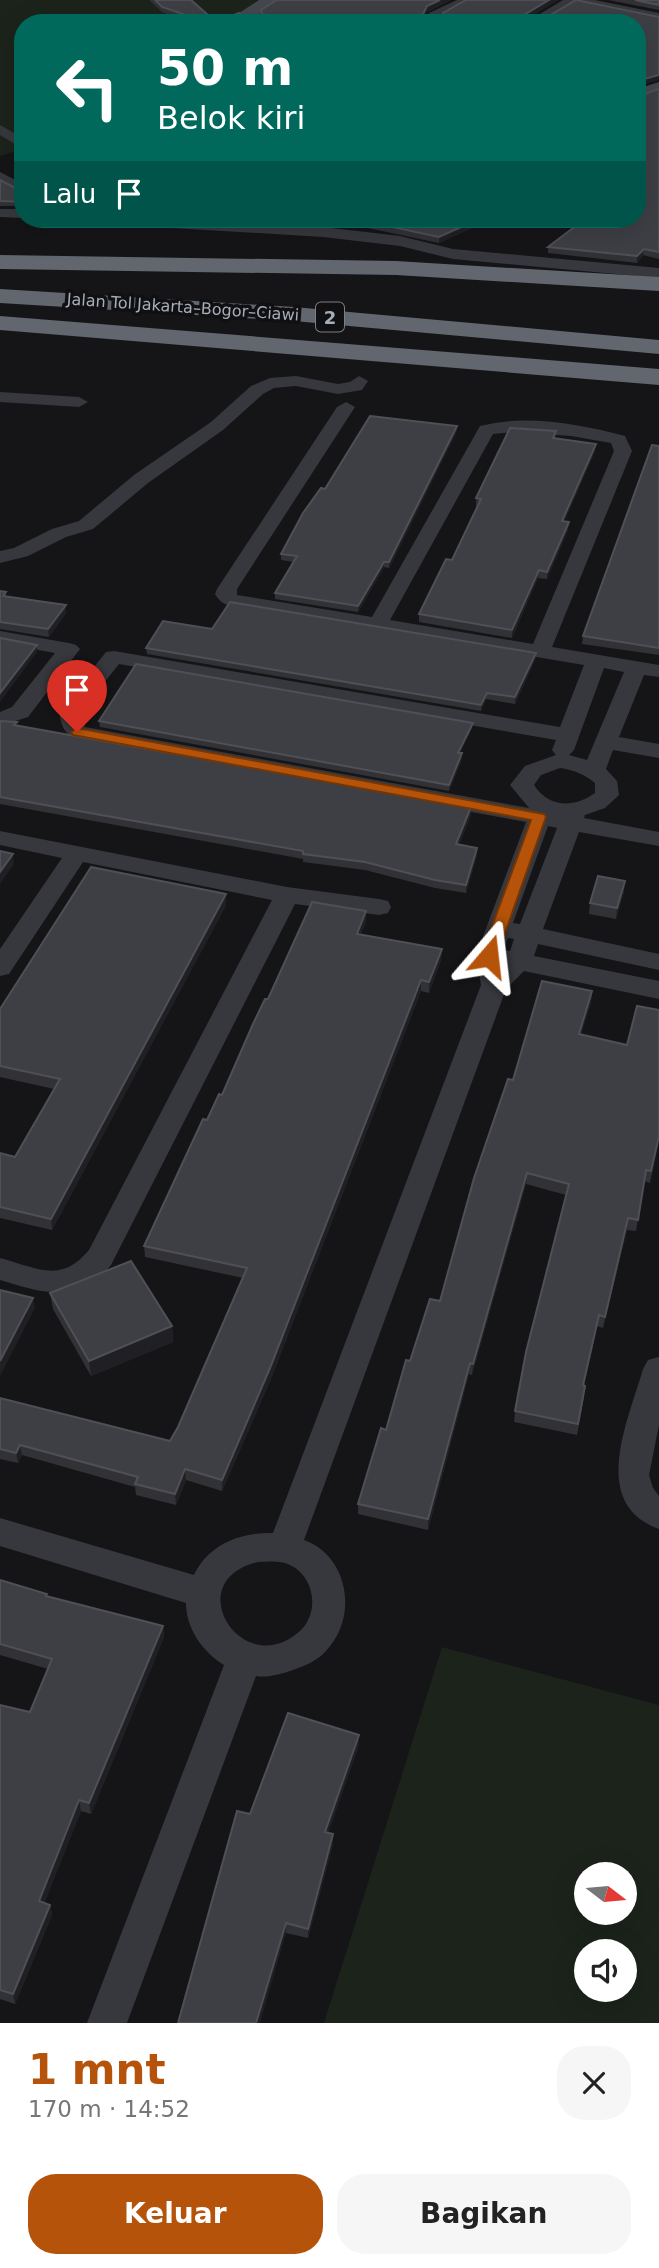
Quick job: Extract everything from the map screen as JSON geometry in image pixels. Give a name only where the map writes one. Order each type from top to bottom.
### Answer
[{"type":"highway","points":[[0,262],[396,268],[659,284]]},
{"type":"highway","points":[[244,264],[659,298]]},
{"type":"highway","name":"Jalan Tol Jakarta–Bogor–Ciawi","points":[[0,272],[295,290]]},
{"type":"highway","name":"Jalan Tol Jakarta–Bogor–Ciawi","points":[[0,296],[294,314],[659,346]]},
{"type":"highway","points":[[0,323],[659,377]]},
{"type":"street","points":[[248,14],[272,0]]},
{"type":"street","points":[[437,14],[466,0]]},
{"type":"street","points":[[547,14],[572,0]]},
{"type":"street","points":[[578,0],[645,14]]},
{"type":"street","points":[[329,228],[453,254],[659,273]]},
{"type":"street","points":[[0,557],[21,552],[59,533],[86,525],[141,479],[217,426],[257,390],[270,383],[296,381],[338,389],[356,386],[359,381]]},
{"type":"street","points":[[0,398],[77,404]]},
{"type":"street","points":[[346,407],[225,594],[240,603],[648,669],[594,769]]},
{"type":"street","points":[[378,624],[486,430],[516,425],[619,440],[623,451],[540,651]]},
{"type":"street","points":[[0,637],[69,649],[20,712],[0,719]]},
{"type":"street","points":[[568,735],[114,656],[70,711],[72,727],[89,736],[573,817],[659,839]]},
{"type":"street","points":[[559,761],[596,660]]},
{"type":"street","points":[[607,742],[659,751]]},
{"type":"street","points":[[284,1548],[494,985],[519,961],[573,817],[595,806],[607,795],[606,781],[594,769],[578,763],[559,761],[541,765],[527,774],[522,785],[541,812]]},
{"type":"street","points":[[494,985],[489,956],[541,812]]},
{"type":"street","points":[[0,838],[287,895],[379,907]]},
{"type":"street","points":[[0,968],[77,853]]},
{"type":"street","points":[[0,1269],[54,1282],[74,1281],[89,1274],[287,895]]},
{"type":"street","points":[[497,928],[659,962]]},
{"type":"street","points":[[489,956],[659,990]]},
{"type":"street","points":[[659,1369],[632,1472],[637,1491],[648,1509],[659,1515]]},
{"type":"street","points":[[0,1532],[203,1593]]},
{"type":"street","points":[[258,1547],[284,1548],[307,1559],[324,1577],[330,1593],[330,1609],[325,1626],[314,1640],[300,1651],[282,1658],[264,1660],[245,1657],[225,1648],[210,1632],[203,1613],[203,1593],[214,1571],[233,1555],[258,1547]]},
{"type":"street","points":[[107,2023],[245,1657]]},
{"type":"shaded area","points":[[0,0],[258,0],[243,14],[14,14],[14,152],[0,156]]},
{"type":"shaded area","points":[[442,1647],[659,1705],[659,2023],[324,2023]]},
{"type":"building","points":[[155,0],[191,0],[207,14],[183,14],[162,7]]},
{"type":"building","points":[[277,0],[440,0],[427,6],[423,14],[262,14],[261,10]]},
{"type":"building","points":[[466,0],[549,0],[526,14],[443,13]]},
{"type":"building","points":[[576,0],[644,14],[552,14]]},
{"type":"building","points":[[635,0],[659,0],[659,5]]},
{"type":"building","points":[[646,14],[659,17],[659,75],[646,79]]},
{"type":"building","points":[[659,89],[659,252],[644,249],[637,256],[548,247],[573,228],[646,228],[646,94]]},
{"type":"building","points":[[0,180],[14,187],[14,202],[0,201]]},
{"type":"building","points":[[397,228],[459,228],[439,237]]},
{"type":"building","points":[[370,416],[457,426],[389,562],[384,562],[358,606],[275,593],[297,556],[281,554],[303,513],[321,488],[325,489]]},
{"type":"building","points":[[510,428],[556,431],[553,438],[596,444],[562,521],[569,522],[547,572],[539,570],[512,630],[419,614],[446,559],[452,560],[481,499],[476,498]]},
{"type":"building","points":[[652,445],[659,446],[659,648],[583,636]]},
{"type":"building","points":[[0,591],[6,592],[3,596],[66,605],[48,629],[0,622]]},
{"type":"building","points":[[230,602],[536,653],[515,697],[487,693],[481,705],[146,648],[163,621],[212,629]]},
{"type":"building","points":[[0,638],[37,645],[0,693]]},
{"type":"building","points":[[136,664],[473,723],[458,753],[462,753],[449,785],[99,721]]},
{"type":"building","points":[[0,721],[471,807],[456,844],[477,848],[466,885],[365,862],[303,854],[303,851],[0,797]]},
{"type":"building","points":[[0,851],[13,854],[0,872]]},
{"type":"building","points":[[91,867],[226,894],[51,1219],[0,1207],[0,1153],[15,1157],[60,1079],[0,1066],[0,1009]]},
{"type":"building","points":[[598,876],[625,881],[617,908],[590,903]]},
{"type":"building","points":[[312,902],[366,911],[357,934],[442,949],[429,982],[421,980],[270,1368],[222,1480],[185,1469],[175,1494],[135,1484],[138,1477],[20,1445],[16,1453],[0,1449],[0,1398],[170,1441],[178,1427],[247,1268],[144,1246],[203,1119],[207,1120],[219,1094],[222,1095]]},
{"type":"building","points":[[542,981],[592,991],[579,1034],[627,1045],[637,1006],[659,1010],[659,1136],[651,1171],[646,1170],[638,1220],[628,1218],[605,1317],[599,1315],[583,1385],[585,1386],[578,1424],[515,1411],[526,1352],[569,1184],[527,1173],[473,1364],[470,1363],[428,1519],[358,1504],[381,1428],[386,1430],[406,1360],[410,1361],[430,1299],[440,1301],[474,1178],[508,1079],[513,1080]]},
{"type":"building","points":[[131,1261],[172,1326],[89,1361],[50,1293]]},
{"type":"building","points":[[0,1290],[33,1298],[0,1361]]},
{"type":"building","points":[[0,1580],[47,1594],[46,1596],[163,1626],[89,1803],[79,1800],[39,1901],[50,1905],[13,1994],[0,1990],[0,1705],[30,1712],[52,1659],[0,1644]]},
{"type":"building","points":[[288,1713],[359,1735],[325,1832],[333,1834],[308,1929],[286,1923],[256,2023],[178,2023],[237,1811],[250,1814]]},
{"type":"route","points":[[77,732],[539,817],[489,956]]}]
